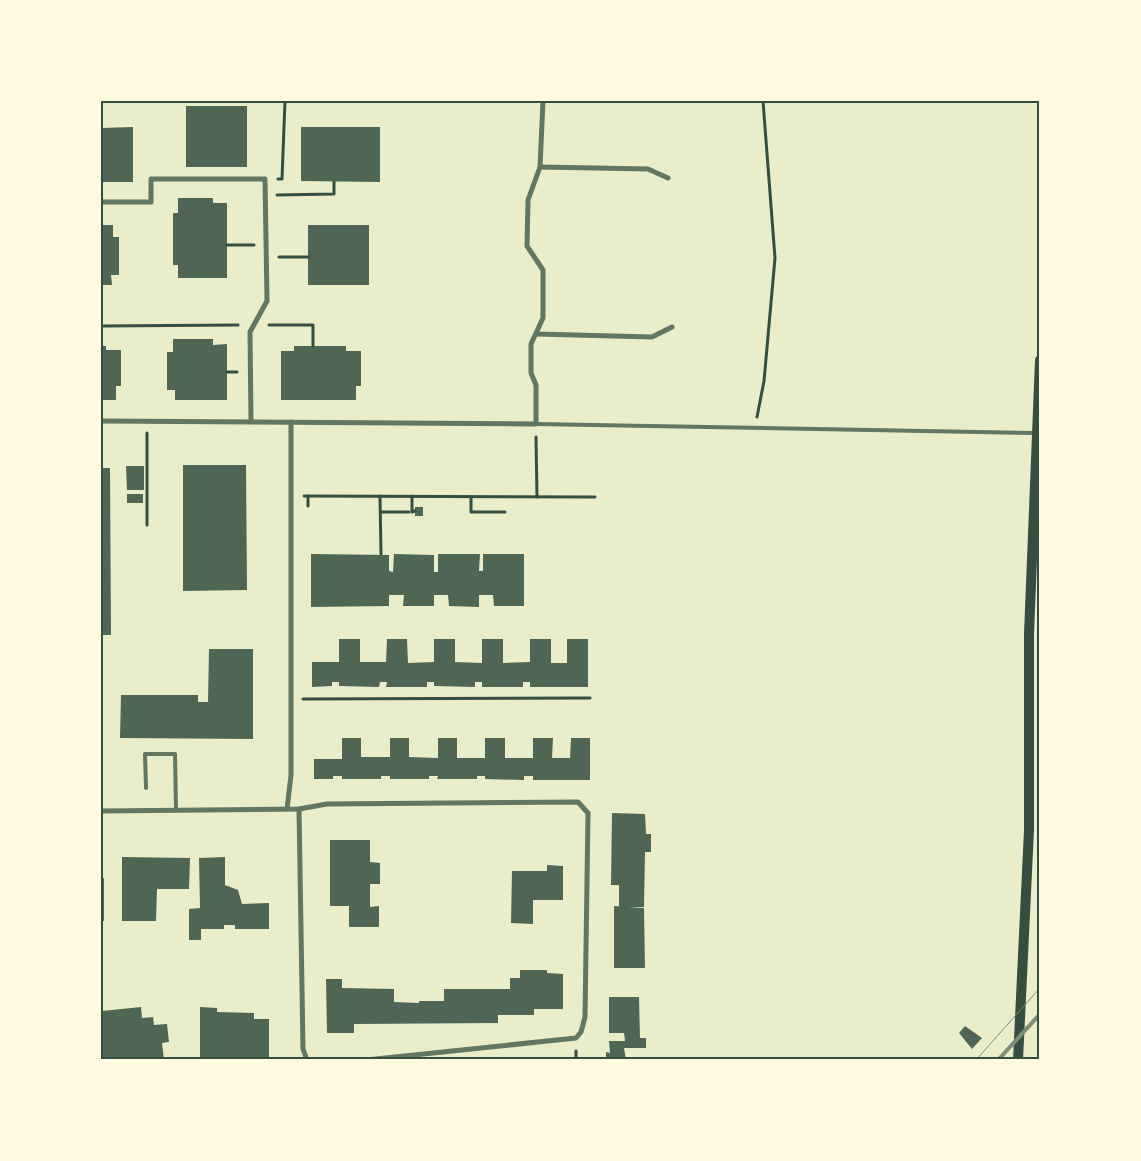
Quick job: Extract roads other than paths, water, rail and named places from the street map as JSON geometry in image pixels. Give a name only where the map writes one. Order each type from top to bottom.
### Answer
[{"type":"main road","points":[[1018,1060],[1029,830],[1029,634],[1040,360]]},
{"type":"street","points":[[101,421],[536,424],[536,384],[531,373],[531,344],[543,318],[544,270],[527,246],[528,200],[540,167],[542,101]]},
{"type":"street","points":[[540,167],[648,169],[668,178]]},
{"type":"street","points":[[101,202],[151,202],[151,179],[265,179],[266,302],[250,332],[251,422]]},
{"type":"street","points":[[536,334],[652,337],[672,327]]},
{"type":"street","points":[[287,809],[291,774],[291,422]]},
{"type":"street","points":[[101,811],[299,809],[327,804],[578,802],[588,813],[585,1016],[581,1032],[576,1038],[366,1060]]},
{"type":"street","points":[[299,809],[303,1049],[307,1060]]},
{"type":"lane","points":[[536,424],[1036,433]]},
{"type":"lane","points":[[146,788],[145,754],[175,754],[176,810]]},
{"type":"tram line","points":[[976,1060],[1040,988]]},
{"type":"railway","points":[[998,1060],[1040,1014]]}]
